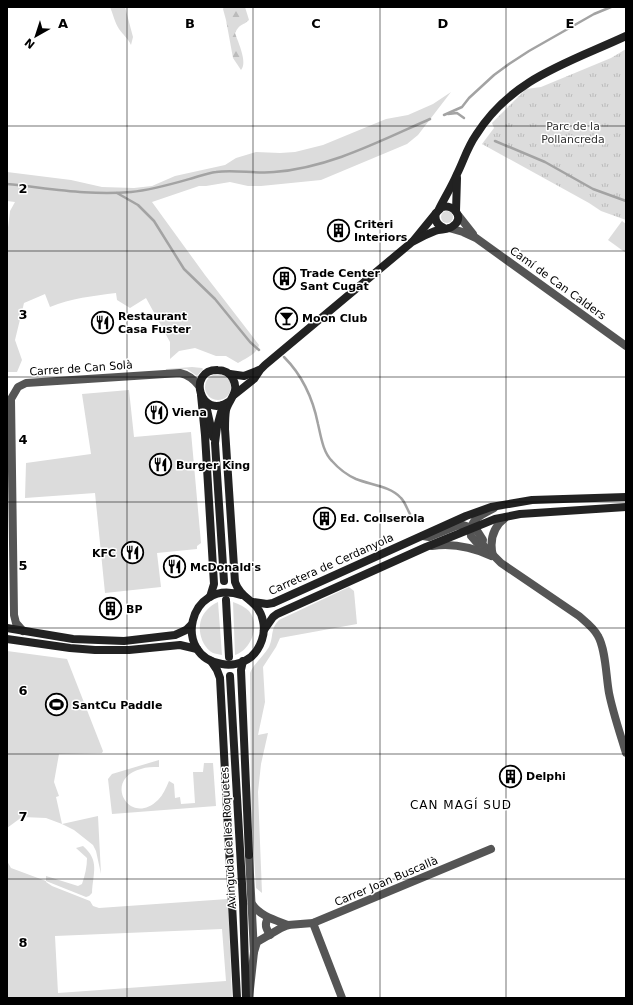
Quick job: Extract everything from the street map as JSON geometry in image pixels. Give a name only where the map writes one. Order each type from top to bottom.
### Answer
[{"type":"main road","points":[[203,398],[213,405],[229,400],[254,379],[262,368],[412,242],[438,211],[458,172],[465,153],[476,134],[491,114],[515,91],[546,72],[626,36]]},
{"type":"main road","points":[[412,242],[428,234],[456,224],[456,187],[458,172]]},
{"type":"main road","points":[[446,228],[437,223],[436,220],[438,211],[446,206],[450,207],[457,213]]},
{"type":"main road","points":[[215,443],[199,386],[203,377],[210,371],[222,370],[230,374],[244,376],[262,368]]},
{"type":"main road","points":[[224,581],[215,443],[216,428],[235,385],[230,374]]},
{"type":"main road","points":[[203,398],[214,584],[210,597]]},
{"type":"main road","points":[[229,400],[226,410],[225,445],[235,582],[241,595]]},
{"type":"main road","name":"Carretera de Cerdanyola","points":[[253,602],[267,604],[273,603],[466,516],[498,506],[532,500],[626,497]]},
{"type":"main road","points":[[211,661],[226,665],[243,661],[251,656],[256,650],[262,639],[264,631],[273,617],[277,614],[471,527],[495,519],[520,514],[626,507]]},
{"type":"main road","points":[[237,998],[220,678],[211,661],[197,649],[192,636],[191,625],[196,611],[203,602],[216,594],[228,592],[241,595],[253,602],[261,614],[264,631]]},
{"type":"main road","points":[[226,600],[229,657]]},
{"type":"main road","points":[[7,628],[73,639],[124,641],[175,636],[186,630],[191,625]]},
{"type":"main road","points":[[7,639],[95,650],[130,650],[180,646],[197,649]]},
{"type":"main road","points":[[243,661],[241,674],[249,855]]},
{"type":"main road","name":"Avinguda de les Roquetes","points":[[230,676],[243,901],[246,998]]},
{"type":"street","name":"Camí de Can Calders","points":[[457,213],[476,238]]},
{"type":"street","name":"Camí de Can Calders","points":[[446,228],[462,232],[476,238],[626,346]]},
{"type":"street","name":"Carrer de Can Solà","points":[[24,631],[16,623],[14,614],[11,399],[18,387],[26,383],[180,373],[186,374],[195,380],[199,386]]},
{"type":"street","points":[[471,527],[476,518],[498,506]]},
{"type":"street","points":[[493,557],[491,545],[493,532],[498,524],[506,517]]},
{"type":"street","points":[[423,536],[429,537],[456,526],[463,525],[471,527],[476,529],[483,540],[482,544],[493,557]]},
{"type":"street","points":[[426,547],[452,545],[471,548],[493,557],[590,625],[598,635],[602,645],[611,701],[626,752]]},
{"type":"street","name":"Carrer Joan Buscallà","points":[[254,952],[257,942],[288,925],[314,923],[492,849]]},
{"type":"street","points":[[249,855],[254,952],[249,998]]},
{"type":"street","name":"Carrer Joan Buscallà","points":[[252,904],[268,918],[288,925]]},
{"type":"street","points":[[268,918],[265,923],[270,934]]},
{"type":"street","points":[[314,923],[342,998]]},
{"type":"green space","points":[[110,7],[125,7],[133,37],[131,45],[118,27]]},
{"type":"green space","points":[[224,7],[245,7],[249,20],[240,26],[235,33],[243,58],[243,67],[241,70],[233,58],[223,9]]},
{"type":"green space","name":"Parc de la Pollancreda","points":[[626,49],[626,220],[601,211],[482,144],[494,128],[492,123],[526,89],[541,87],[611,58]]},
{"type":"green space","points":[[451,92],[418,135],[407,144],[321,180],[261,186],[248,186],[230,182],[199,186],[152,202],[205,275],[259,345],[256,351],[248,357],[238,363],[226,356],[216,356],[195,348],[179,351],[170,359],[170,342],[146,298],[130,308],[117,300],[116,293],[74,299],[50,307],[45,294],[24,303],[15,340],[22,360],[17,372],[7,372],[7,236],[10,211],[15,202],[7,201],[7,172],[71,180],[102,187],[134,188],[152,186],[175,176],[225,165],[236,158],[256,152],[295,152],[323,145],[386,119],[408,115],[433,104]]},
{"type":"green space","points":[[445,211],[449,211],[453,217],[449,223],[445,223],[441,219],[441,215]]},
{"type":"green space","points":[[622,221],[626,224],[626,253],[608,240]]},
{"type":"green space","points":[[192,367],[203,369],[197,376],[187,369],[166,370],[166,369]]},
{"type":"green space","points":[[218,374],[227,378],[231,387],[227,396],[218,400],[209,396],[205,387],[209,378]]},
{"type":"green space","points":[[129,390],[134,437],[191,432],[201,543],[197,546],[197,549],[157,553],[161,587],[105,593],[95,493],[25,498],[26,463],[91,454],[82,394]]},
{"type":"green space","points":[[349,587],[354,591],[357,624],[280,638],[263,667],[265,702],[258,735],[268,733],[261,764],[258,792],[262,893],[256,888],[251,812],[250,673],[269,647],[274,626],[279,620]]},
{"type":"green space","points":[[218,602],[222,655],[213,653],[208,649],[204,644],[200,631],[201,619],[207,609]]},
{"type":"green space","points":[[233,602],[249,611],[254,623],[254,630],[250,643],[241,652],[235,655]]},
{"type":"green space","points":[[7,651],[67,659],[103,751],[102,753],[59,754],[54,782],[59,796],[56,797],[62,824],[46,818],[22,817],[7,828]]},
{"type":"green space","points":[[159,760],[159,767],[147,767],[129,774],[123,782],[122,791],[124,799],[130,805],[138,808],[147,807],[160,798],[169,781],[174,784],[175,798],[180,797],[181,804],[195,803],[193,772],[203,772],[204,763],[213,763],[216,806],[112,814],[108,779],[112,774]]},
{"type":"green space","points":[[98,816],[101,874],[96,851],[93,845],[74,830],[62,824]]},
{"type":"green space","points":[[83,846],[88,851],[94,862],[92,893],[86,897],[46,881],[46,876],[78,886],[82,884],[86,871],[87,858],[76,848]]},
{"type":"green space","points":[[7,861],[11,868],[46,881],[52,886],[90,901],[93,906],[99,908],[228,899],[232,998],[8,998]],"holes":[[[222,929],[226,981],[58,993],[55,936]]]},
{"type":"waterway","points":[[444,115],[462,107],[469,98],[494,75],[529,51],[594,14],[611,7]]},
{"type":"waterway","points":[[448,114],[457,113],[464,118]]},
{"type":"waterway","points":[[7,184],[69,191],[115,193],[154,188],[216,172],[274,172],[294,169],[315,165],[354,152],[430,119]]},
{"type":"waterway","points":[[495,141],[545,162],[593,189],[626,201]]},
{"type":"waterway","points":[[117,193],[138,205],[154,221],[184,269],[215,299],[250,342],[259,350]]},
{"type":"waterway","points":[[284,357],[297,372],[306,388],[316,415],[323,444],[329,457],[346,474],[362,481],[386,488],[397,494],[404,501],[410,514]]},
{"type":"place","name":"Criteri Interiors","points":[[339,230]]},
{"type":"place","name":"Trade Center Sant Cugat","points":[[285,279]]},
{"type":"place","name":"Moon Club","points":[[287,318]]},
{"type":"place","name":"Restaurant Casa Fuster","points":[[103,322]]},
{"type":"place","name":"Viena","points":[[156,412]]},
{"type":"place","name":"Burger King","points":[[160,465]]},
{"type":"place","name":"Ed. Collserola","points":[[324,518]]},
{"type":"place","name":"KFC","points":[[132,553]]},
{"type":"place","name":"McDonald's","points":[[175,567]]},
{"type":"place","name":"BP","points":[[110,609]]},
{"type":"place","name":"SantCu Paddle","points":[[57,705]]},
{"type":"place","name":"Delphi","points":[[511,776]]},
{"type":"district","name":"CAN MAGÍ SUD","points":[[461,805]]}]
